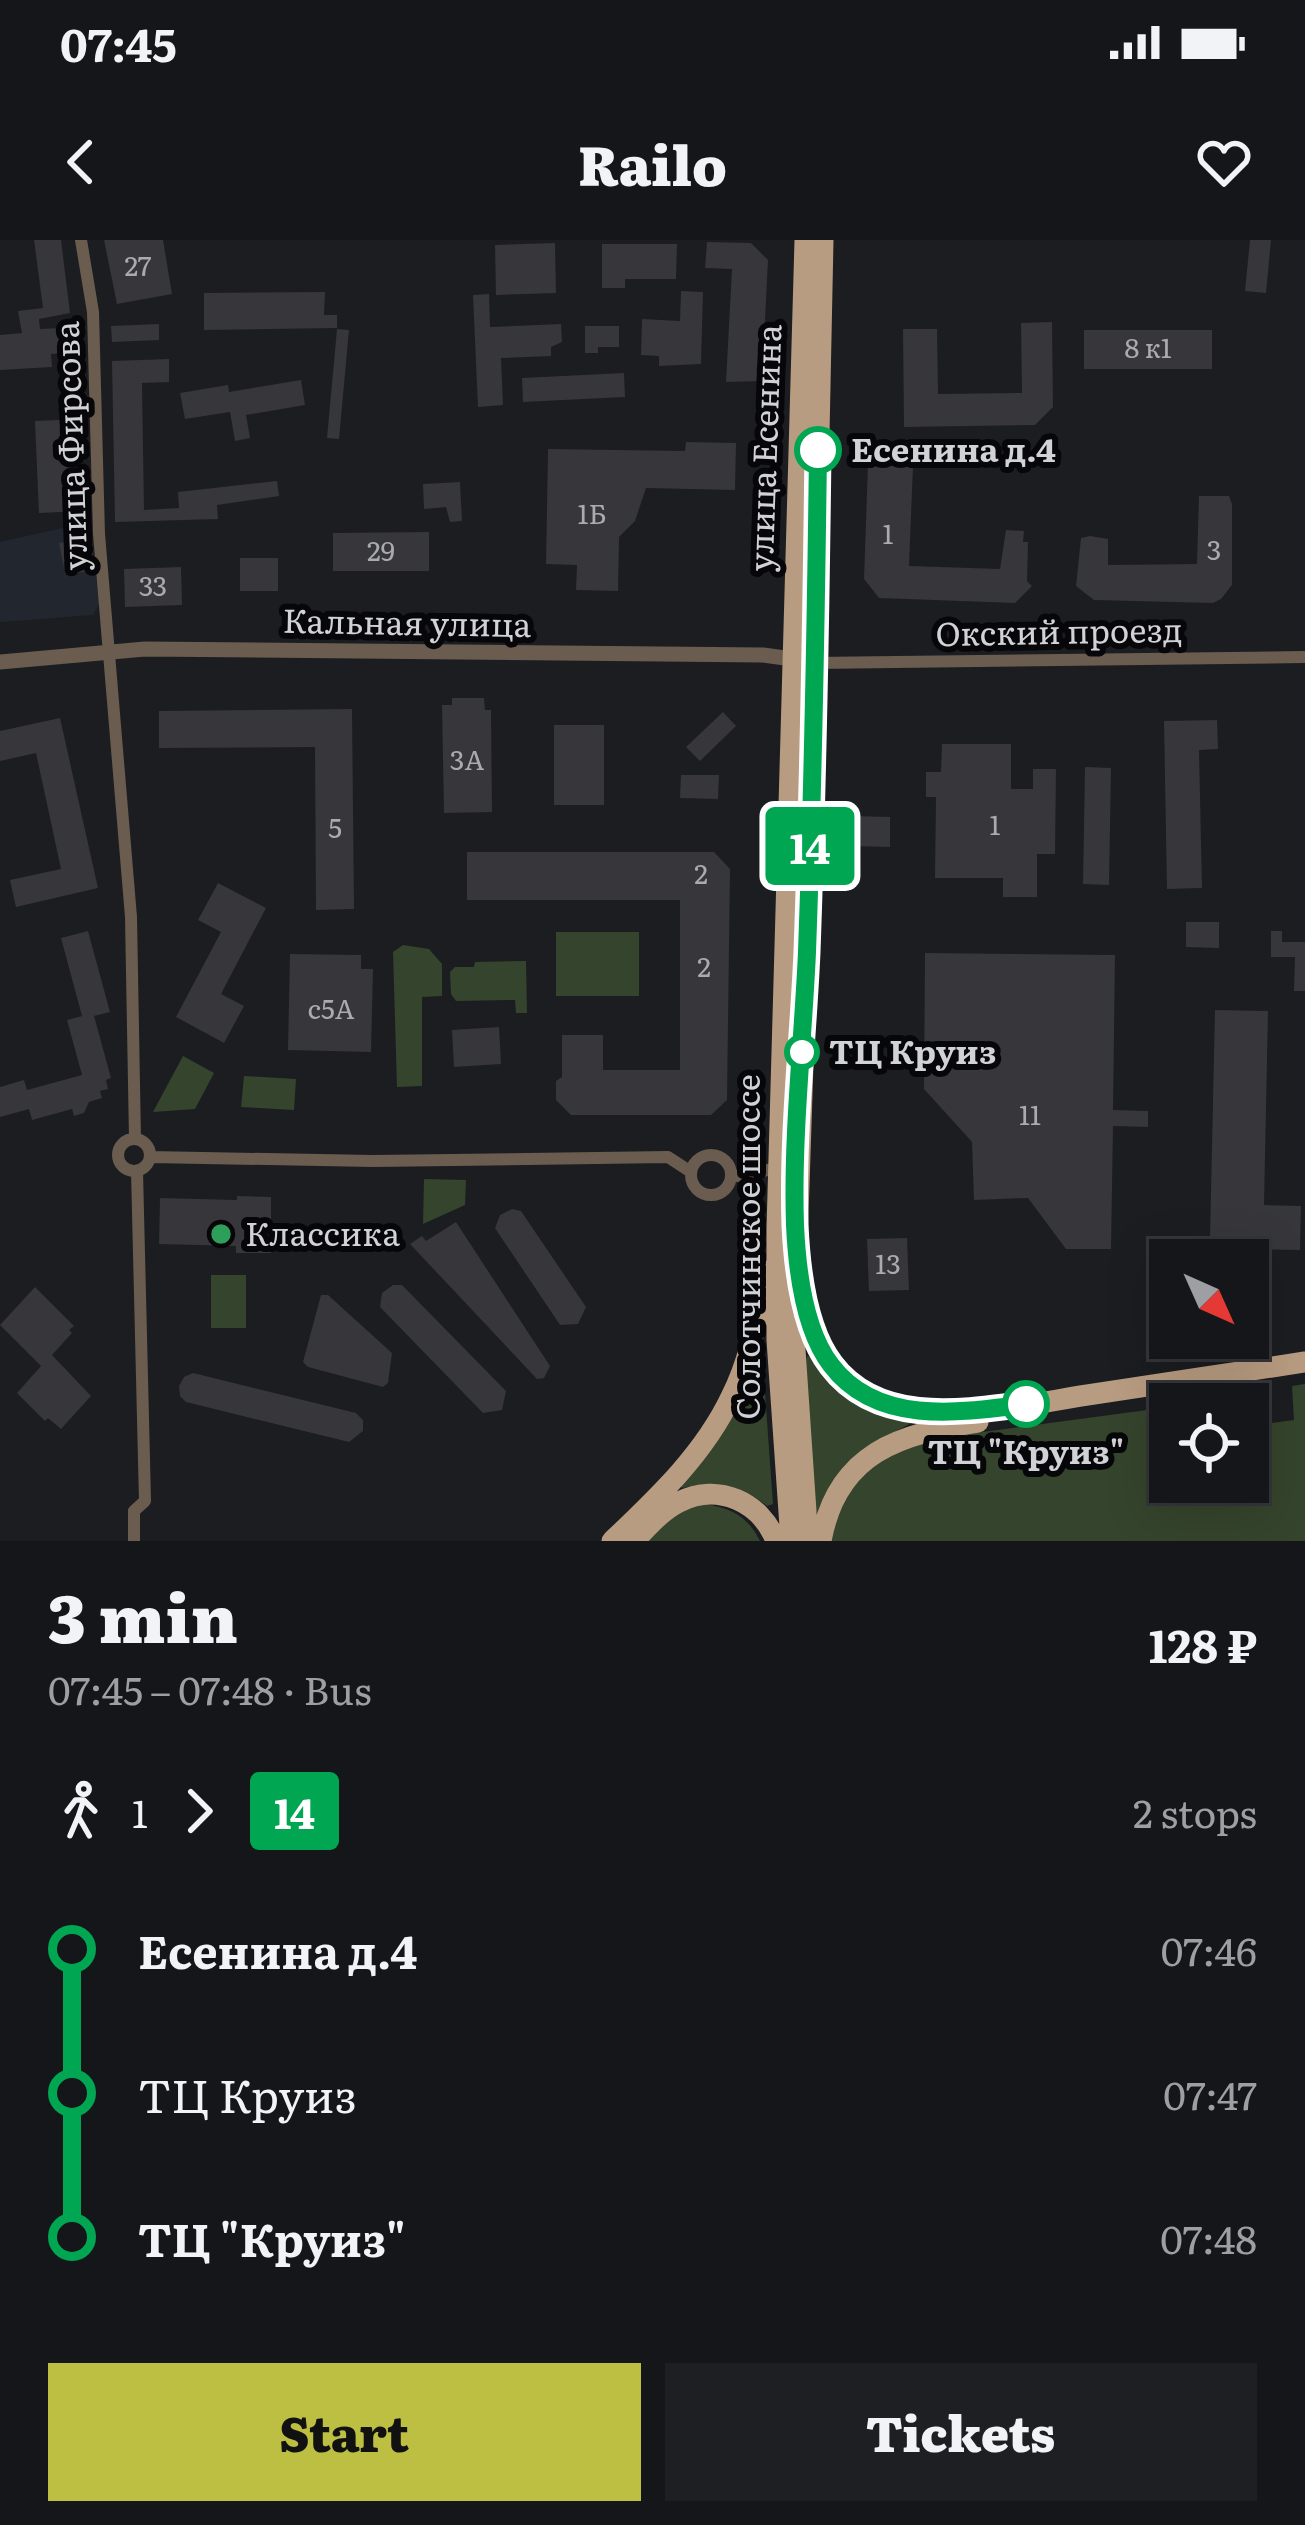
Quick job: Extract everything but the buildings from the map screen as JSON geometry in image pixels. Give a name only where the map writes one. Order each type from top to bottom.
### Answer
[{"type":"main road","name":"улица Есенина","points":[[802,661],[805,240]]},
{"type":"main road","name":"улица Есенина","points":[[802,661],[823,240]]},
{"type":"main road","name":"Солотчинское шоссе","points":[[790,1541],[777,1340],[807,952],[802,661]]},
{"type":"main road","name":"Солотчинское шоссе","points":[[802,661],[782,952],[778,1168],[808,1541]]},
{"type":"main road","points":[[786,1228],[809,1316],[828,1361],[858,1390],[904,1410],[994,1408],[1305,1362]]},
{"type":"main road","points":[[612,1541],[696,1453],[732,1395],[786,1228]]},
{"type":"main road","points":[[821,1541],[828,1514],[848,1477],[878,1450],[903,1437],[1305,1371]]},
{"type":"main road","points":[[634,1541],[673,1505],[708,1494],[734,1497],[754,1510],[776,1541]]},
{"type":"street","name":"улица Фирсова","points":[[81,240],[93,312],[98,534],[131,917],[135,1139]]},
{"type":"street","name":"Кальная улица","points":[[0,662],[110,650],[763,655],[802,661]]},
{"type":"street","name":"Окский проезд","points":[[802,661],[1305,657]]},
{"type":"street","points":[[782,952],[807,952]]},
{"type":"street","points":[[136,1171],[124,1167],[118,1156],[122,1144],[135,1139],[146,1145],[150,1157]]},
{"type":"street","points":[[134,1541],[134,1511],[145,1501],[136,1171],[150,1157],[373,1161],[668,1157],[691,1172],[693,1184],[708,1195],[725,1189],[730,1177],[728,1164],[717,1156],[703,1157],[691,1172]]},
{"type":"street","points":[[730,1177],[778,1168]]},
{"type":"shaded area","points":[[90,522],[99,604],[93,615],[0,622],[0,542]]},
{"type":"green space","points":[[556,932],[639,932],[639,996],[556,996]]},
{"type":"green space","points":[[403,945],[429,949],[442,964],[442,996],[422,997],[422,1086],[397,1087],[393,952]]},
{"type":"green space","points":[[526,961],[527,1013],[516,1013],[515,1000],[456,1001],[451,994],[450,972],[455,967]]},
{"type":"green space","points":[[183,1056],[214,1073],[195,1109],[153,1112]]},
{"type":"green space","points":[[244,1076],[296,1079],[294,1110],[241,1107]]},
{"type":"green space","points":[[424,1179],[466,1180],[465,1205],[423,1224]]},
{"type":"green space","points":[[211,1275],[246,1275],[246,1328],[211,1328]]},
{"type":"green space","points":[[761,1338],[773,1504],[767,1506],[727,1486],[679,1486]]},
{"type":"green space","points":[[807,1356],[814,1357],[858,1400],[917,1420],[861,1450],[842,1468],[818,1514],[811,1506]]},
{"type":"green space","points":[[1305,1384],[1305,1541],[831,1541],[852,1487],[882,1458],[931,1439],[1149,1410],[1149,1503],[1269,1503],[1269,1423],[1294,1420],[1292,1386]]},
{"type":"green space","points":[[706,1504],[738,1515],[760,1541],[646,1541],[677,1511]]},
{"type":"bus line","name":"14","points":[[818,450],[811,823],[795,1228],[812,1330],[841,1377],[880,1402],[930,1412],[1026,1404]]},
{"type":"place","name":"Есенина д.4","points":[[818,450]]},
{"type":"place","name":"ТЦ Круиз","points":[[802,1052]]},
{"type":"place","name":"Классика","points":[[221,1234]]},
{"type":"place","name":"ТЦ \"Круиз\"","points":[[1026,1404]]}]
